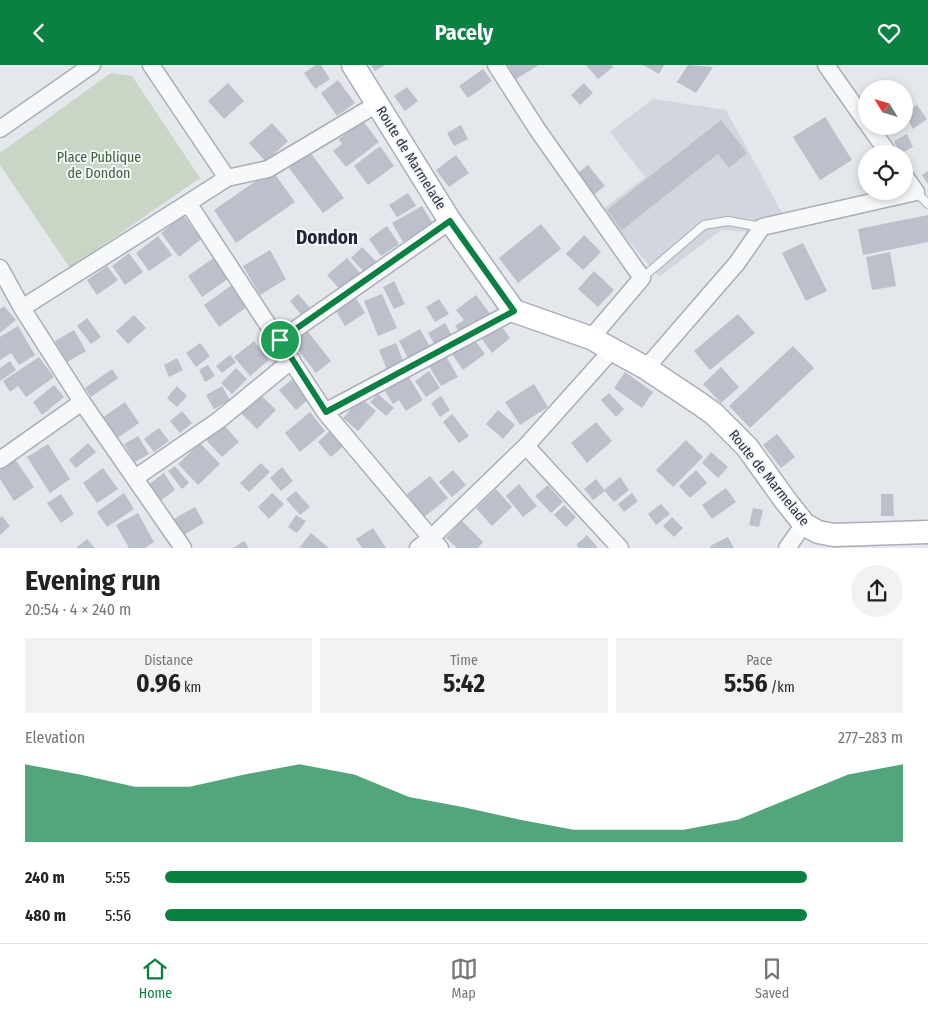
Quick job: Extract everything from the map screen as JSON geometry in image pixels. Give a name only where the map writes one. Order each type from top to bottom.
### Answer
[{"type":"main road","name":"Route de Marmelade","points":[[353,65],[450,221],[514,311],[591,338],[646,368],[700,404],[748,447],[785,501],[804,524],[824,535],[928,532]]},
{"type":"street","points":[[0,129],[92,65]]},
{"type":"street","points":[[151,65],[227,178]]},
{"type":"street","points":[[496,65],[537,129],[642,279],[591,338]]},
{"type":"street","points":[[826,65],[858,111]]},
{"type":"street","points":[[22,308],[227,178],[268,169],[377,104]]},
{"type":"street","points":[[646,368],[737,263],[762,227],[916,192],[913,188]]},
{"type":"street","points":[[188,203],[326,412],[430,545],[526,446],[612,350]]},
{"type":"street","points":[[280,340],[450,221]]},
{"type":"street","points":[[0,267],[22,308],[82,402],[183,548]]},
{"type":"street","points":[[326,412],[514,311]]},
{"type":"street","points":[[135,478],[219,420],[292,359]]},
{"type":"street","points":[[0,460],[82,402]]},
{"type":"street","points":[[526,446],[620,548]]},
{"type":"street","points":[[787,548],[804,524]]},
{"type":"lane","points":[[916,192],[928,204]]},
{"type":"lane","points":[[642,279],[704,225],[728,221],[762,227]]},
{"type":"shaded area","points":[[653,99],[726,110],[787,222],[768,233],[721,230],[659,277],[602,210],[645,177],[610,132]]},
{"type":"green space","name":"Place Publique de Dondon","points":[[111,73],[132,76],[200,178],[70,268],[0,165],[0,153]]},
{"type":"building","points":[[316,65],[321,65],[330,79],[315,89],[304,73]]},
{"type":"building","points":[[371,65],[385,65],[375,71]]},
{"type":"building","points":[[508,65],[539,65],[516,79]]},
{"type":"building","points":[[586,65],[611,65],[613,67],[598,79]]},
{"type":"building","points":[[643,65],[664,65],[659,74]]},
{"type":"building","points":[[688,65],[713,67],[696,93],[677,82]]},
{"type":"building","points":[[483,69],[492,81],[468,98],[459,86]]},
{"type":"building","points":[[338,80],[355,103],[337,116],[321,93]]},
{"type":"building","points":[[228,83],[244,101],[224,119],[208,101]]},
{"type":"building","points":[[584,83],[593,93],[580,105],[571,95]]},
{"type":"building","points":[[407,87],[418,101],[405,111],[394,96]]},
{"type":"building","points":[[917,105],[927,119],[913,129],[913,107]]},
{"type":"building","points":[[825,117],[852,160],[820,180],[793,137]]},
{"type":"building","points":[[721,120],[747,153],[729,168],[718,154],[622,230],[607,210]]},
{"type":"building","points":[[363,121],[379,142],[346,167],[333,151],[342,144],[339,139]]},
{"type":"building","points":[[272,123],[288,141],[266,162],[249,143]]},
{"type":"building","points":[[461,125],[468,139],[454,146],[447,133]]},
{"type":"building","points":[[907,135],[912,145],[896,145],[894,141]]},
{"type":"building","points":[[380,146],[394,166],[368,185],[354,166]]},
{"type":"building","points":[[310,152],[344,198],[323,213],[289,168]]},
{"type":"building","points":[[456,155],[469,173],[449,187],[436,170]]},
{"type":"building","points":[[588,165],[605,186],[593,195],[576,174]]},
{"type":"building","points":[[272,170],[295,202],[236,243],[214,210]]},
{"type":"building","points":[[928,171],[928,184],[922,175]]},
{"type":"building","points":[[408,193],[416,206],[397,217],[389,205]]},
{"type":"building","points":[[422,206],[433,224],[403,242],[392,223]]},
{"type":"building","points":[[183,215],[201,239],[179,257],[161,233]]},
{"type":"building","points":[[928,215],[928,242],[863,255],[858,229]]},
{"type":"building","points":[[541,224],[561,249],[518,283],[499,258]]},
{"type":"building","points":[[387,226],[399,244],[381,256],[369,239]]},
{"type":"building","points":[[584,235],[601,252],[583,270],[566,254]]},
{"type":"building","points":[[158,236],[172,255],[149,271],[136,253]]},
{"type":"building","points":[[803,243],[827,291],[806,301],[782,253]]},
{"type":"building","points":[[362,247],[376,261],[364,272],[351,258]]},
{"type":"building","points":[[270,250],[286,279],[260,295],[243,266]]},
{"type":"building","points":[[890,252],[896,286],[872,290],[866,257]]},
{"type":"building","points":[[129,253],[143,272],[125,285],[112,266]]},
{"type":"building","points":[[215,257],[229,278],[202,297],[188,276]]},
{"type":"building","points":[[347,258],[361,274],[341,291],[327,275]]},
{"type":"building","points":[[107,266],[118,280],[97,295],[87,280]]},
{"type":"building","points":[[594,271],[614,290],[598,307],[578,289]]},
{"type":"building","points":[[394,281],[405,304],[394,309],[383,287]]},
{"type":"building","points":[[232,285],[247,307],[219,327],[204,305]]},
{"type":"building","points":[[298,294],[312,310],[304,318],[290,301]]},
{"type":"building","points":[[382,294],[397,328],[378,336],[364,301]]},
{"type":"building","points":[[476,295],[491,315],[463,336],[455,326],[464,320],[456,310]]},
{"type":"building","points":[[355,296],[365,313],[345,326],[335,309]]},
{"type":"building","points":[[439,299],[449,314],[435,322],[426,307]]},
{"type":"building","points":[[4,306],[16,320],[0,333],[0,309]]},
{"type":"building","points":[[738,314],[755,333],[710,370],[694,351]]},
{"type":"building","points":[[134,315],[146,328],[128,344],[116,331]]},
{"type":"building","points":[[87,318],[101,337],[91,344],[77,326]]},
{"type":"building","points":[[445,323],[454,339],[437,349],[428,333]]},
{"type":"building","points":[[499,323],[510,338],[492,353],[481,338]]},
{"type":"building","points":[[18,326],[35,355],[19,365],[11,353],[0,360],[0,337]]},
{"type":"building","points":[[305,328],[331,361],[316,373],[290,340]]},
{"type":"building","points":[[420,329],[432,350],[410,362],[399,341]]},
{"type":"building","points":[[74,330],[86,351],[67,362],[55,341]]},
{"type":"building","points":[[474,339],[485,354],[463,370],[452,354]]},
{"type":"building","points":[[254,341],[269,360],[250,376],[234,357]]},
{"type":"building","points":[[200,343],[210,356],[196,367],[186,353]]},
{"type":"building","points":[[396,343],[404,363],[387,370],[379,350]]},
{"type":"building","points":[[793,346],[814,368],[750,428],[729,406]]},
{"type":"building","points":[[230,355],[236,362],[222,373],[216,366]]},
{"type":"building","points":[[446,356],[458,377],[441,386],[429,366]]},
{"type":"building","points":[[39,357],[54,377],[26,397],[18,386],[10,392],[3,381]]},
{"type":"building","points":[[177,358],[183,370],[169,377],[164,365]]},
{"type":"building","points":[[10,361],[16,370],[0,381],[0,368]]},
{"type":"building","points":[[208,365],[215,376],[205,382],[199,370]]},
{"type":"building","points":[[721,367],[739,387],[721,403],[703,384]]},
{"type":"building","points":[[236,368],[247,379],[232,394],[221,383]]},
{"type":"building","points":[[112,369],[118,378],[91,397],[85,388]]},
{"type":"building","points":[[429,371],[440,388],[426,397],[415,381]]},
{"type":"building","points":[[625,372],[653,392],[642,408],[614,388]]},
{"type":"building","points":[[408,376],[423,400],[406,411],[399,400],[393,404],[385,391]]},
{"type":"building","points":[[295,377],[311,397],[296,410],[279,390]]},
{"type":"building","points":[[534,384],[548,407],[520,425],[505,402]]},
{"type":"building","points":[[54,385],[64,397],[42,415],[33,402]]},
{"type":"building","points":[[177,386],[187,396],[177,407],[167,398]]},
{"type":"building","points":[[222,386],[230,400],[214,409],[206,395]]},
{"type":"building","points":[[609,393],[624,409],[616,417],[601,400]]},
{"type":"building","points":[[260,394],[276,410],[257,429],[241,413]]},
{"type":"building","points":[[378,394],[394,408],[386,416],[370,402]]},
{"type":"building","points":[[441,396],[450,410],[440,417],[431,403]]},
{"type":"building","points":[[361,398],[376,411],[358,431],[343,418]]},
{"type":"building","points":[[125,402],[139,423],[116,439],[102,418]]},
{"type":"building","points":[[498,410],[515,425],[503,439],[486,424]]},
{"type":"building","points":[[182,411],[192,423],[180,433],[170,421]]},
{"type":"building","points":[[310,412],[325,431],[300,452],[285,433]]},
{"type":"building","points":[[452,414],[469,436],[459,443],[443,422]]},
{"type":"building","points":[[596,422],[612,441],[587,463],[571,443]]},
{"type":"building","points":[[224,425],[239,442],[222,457],[206,440]]},
{"type":"building","points":[[334,427],[348,442],[331,457],[318,442]]},
{"type":"building","points":[[159,428],[169,441],[154,452],[144,439]]},
{"type":"building","points":[[777,434],[795,457],[781,468],[763,445]]},
{"type":"building","points":[[138,436],[149,454],[135,462],[124,444]]},
{"type":"building","points":[[686,440],[703,457],[673,487],[656,470]]},
{"type":"building","points":[[88,443],[96,452],[76,468],[69,460]]},
{"type":"building","points":[[200,443],[220,464],[198,485],[178,464]]},
{"type":"building","points":[[48,444],[70,479],[50,493],[27,457]]},
{"type":"building","points":[[711,452],[728,467],[718,478],[702,463]]},
{"type":"building","points":[[15,459],[34,487],[14,501],[0,479],[0,470]]},
{"type":"building","points":[[261,463],[270,472],[249,492],[240,483]]},
{"type":"building","points":[[175,466],[189,483],[182,489],[168,471]]},
{"type":"building","points":[[282,467],[293,481],[281,491],[270,478]]},
{"type":"building","points":[[103,468],[118,489],[97,503],[83,483]]},
{"type":"building","points":[[453,470],[466,485],[452,497],[439,482]]},
{"type":"building","points":[[696,470],[707,483],[690,498],[679,486]]},
{"type":"building","points":[[164,473],[175,490],[160,501],[148,485]]},
{"type":"building","points":[[430,476],[448,498],[424,517],[407,494]]},
{"type":"building","points":[[620,477],[629,490],[614,502],[604,490]]},
{"type":"building","points":[[596,479],[605,491],[593,500],[584,489]]},
{"type":"building","points":[[519,484],[537,506],[523,517],[506,496]]},
{"type":"building","points":[[548,485],[563,502],[551,513],[535,496]]},
{"type":"building","points":[[726,488],[736,502],[712,519],[702,505]]},
{"type":"building","points":[[496,489],[512,507],[492,526],[476,508]]},
{"type":"building","points":[[296,491],[310,507],[300,515],[286,499]]},
{"type":"building","points":[[124,493],[134,509],[107,527],[97,512]]},
{"type":"building","points":[[272,493],[284,504],[269,519],[258,507]]},
{"type":"building","points":[[632,493],[638,501],[624,512],[618,504]]},
{"type":"building","points":[[61,494],[74,514],[61,523],[47,503]]},
{"type":"building","points":[[881,494],[893,494],[894,516],[881,516]]},
{"type":"building","points":[[661,504],[670,514],[656,525],[648,514]]},
{"type":"building","points":[[564,505],[576,517],[566,527],[554,515]]},
{"type":"building","points":[[195,507],[204,523],[182,536],[172,520]]},
{"type":"building","points":[[753,508],[763,510],[759,527],[749,525]]},
{"type":"building","points":[[138,513],[154,542],[145,548],[129,548],[116,525]]},
{"type":"building","points":[[296,515],[306,521],[297,533],[288,527]]},
{"type":"building","points":[[2,516],[10,526],[0,535],[0,518]]},
{"type":"building","points":[[672,517],[683,528],[674,537],[663,526]]},
{"type":"building","points":[[462,521],[483,542],[478,548],[457,548],[446,538]]},
{"type":"building","points":[[373,528],[386,548],[362,548],[356,539]]},
{"type":"building","points":[[311,533],[328,547],[299,548]]},
{"type":"building","points":[[587,535],[598,548],[579,548],[576,545]]},
{"type":"building","points":[[728,537],[734,548],[711,548],[710,546]]},
{"type":"building","points":[[87,539],[95,548],[76,548]]},
{"type":"building","points":[[244,541],[249,548],[233,548]]},
{"type":"district","name":"Dondon","points":[[327,237]]},
{"type":"route","points":[[450,221],[514,311],[326,412],[280,340],[450,221]]}]
